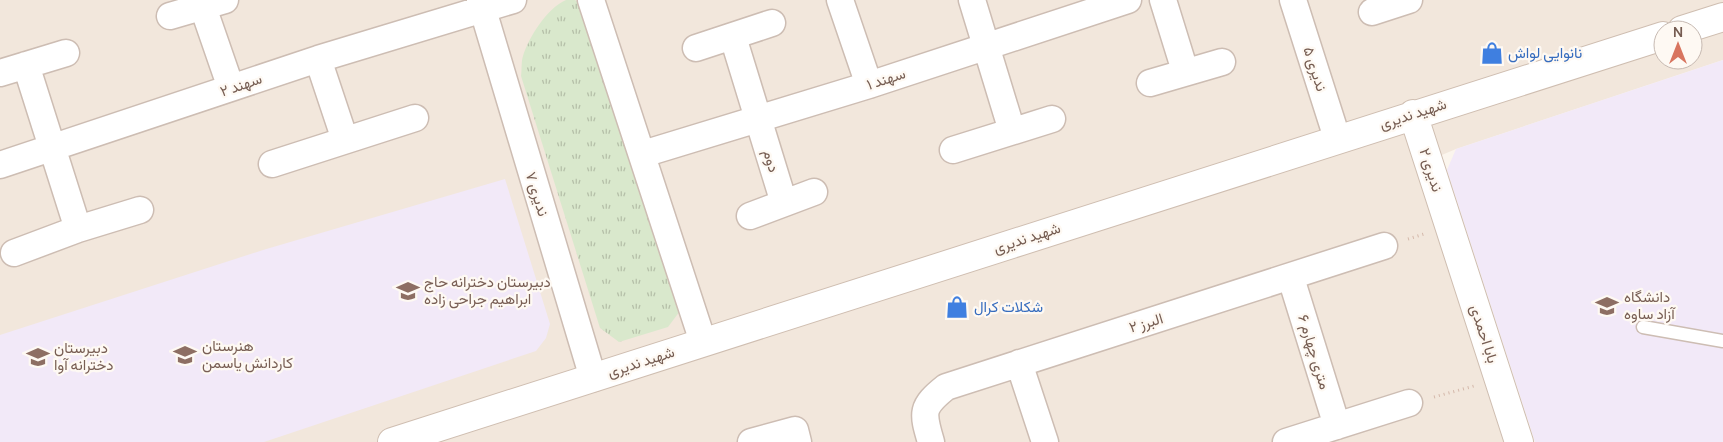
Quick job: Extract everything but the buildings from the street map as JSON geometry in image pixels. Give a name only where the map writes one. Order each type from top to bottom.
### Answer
[{"type":"street","name":"سهند ۲","points":[[0,165],[482,5],[513,0]]},
{"type":"street","points":[[591,0],[703,342]]},
{"type":"street","points":[[840,0],[869,85]]},
{"type":"street","points":[[972,0],[1012,131]]},
{"type":"street","name":"سهند ۱","points":[[643,154],[759,120],[1128,0]]},
{"type":"street","points":[[1162,0],[1185,71]]},
{"type":"street","name":"ندیری ۵","points":[[1293,0],[1337,138]]},
{"type":"street","points":[[1372,12],[1410,0]]},
{"type":"street","points":[[170,16],[214,3],[230,88]]},
{"type":"street","name":"ندیری ۷","points":[[482,5],[593,378]]},
{"type":"street","points":[[1703,23],[1723,17]]},
{"type":"street","points":[[696,48],[772,23]]},
{"type":"street","name":"دوم","points":[[733,37],[784,203]]},
{"type":"street","name":"شهید ندیری","points":[[392,442],[1337,138],[1653,39]]},
{"type":"street","points":[[0,73],[66,53]]},
{"type":"street","points":[[318,59],[345,140]]},
{"type":"street","points":[[1150,83],[1185,71],[1222,62]]},
{"type":"street","points":[[26,65],[78,229]]},
{"type":"street","name":"ندیری ۲","points":[[1413,114],[1449,226]]},
{"type":"street","points":[[272,164],[415,118]]},
{"type":"street","points":[[953,150],[1052,119]]},
{"type":"street","points":[[750,216],[814,192]]},
{"type":"street","points":[[14,253],[78,229],[140,210]]},
{"type":"street","name":"بابا احمدی","points":[[1449,226],[1519,442]]},
{"type":"street","name":"البرز ۲","points":[[927,430],[929,401],[946,387],[1291,278],[1384,246]]},
{"type":"street","name":"۶ متری چهارم","points":[[1291,278],[1337,426]]},
{"type":"street","points":[[1019,363],[1045,442]]},
{"type":"street","points":[[1286,442],[1409,403]]},
{"type":"street","points":[[751,442],[795,430],[798,442]]},
{"type":"lane","points":[[1643,327],[1723,341]]},
{"type":"path","points":[[1384,246],[1449,226]]},
{"type":"path","points":[[1409,403],[1499,379]]},
{"type":"shaded area","points":[[0,0],[1723,0],[1723,60],[1703,67],[1703,20],[1653,20],[1653,70],[1693,70],[1456,149],[1418,165],[1506,442],[0,442]]},
{"type":"shaded area","name":"دانشگاه آزاد ساوه","points":[[1723,60],[1723,442],[1535,442],[1447,170],[1456,149],[1693,70],[1703,70],[1703,67]]},
{"type":"shaded area","points":[[505,179],[550,324],[546,338],[536,351],[264,442],[0,442],[0,335],[263,250]]},
{"type":"green space","points":[[566,0],[575,0],[582,5],[680,311],[668,327],[619,342],[600,328],[521,76],[523,56],[534,32],[552,9]]},
{"type":"place","name":"نانوایی لواش","points":[[1492,53]]},
{"type":"place","name":"دبیرستان دخترانه حاج ابراهیم جراحی زاده","points":[[408,291]]},
{"type":"place","name":"دانشگاه آزاد ساوه","points":[[1607,306]]},
{"type":"place","name":"شکلات کرال","points":[[957,307]]},
{"type":"place","name":"هنرستان کاردانش یاسمن","points":[[185,355]]},
{"type":"place","name":"دبیرستان دخترانه آوا","points":[[38,357]]}]
